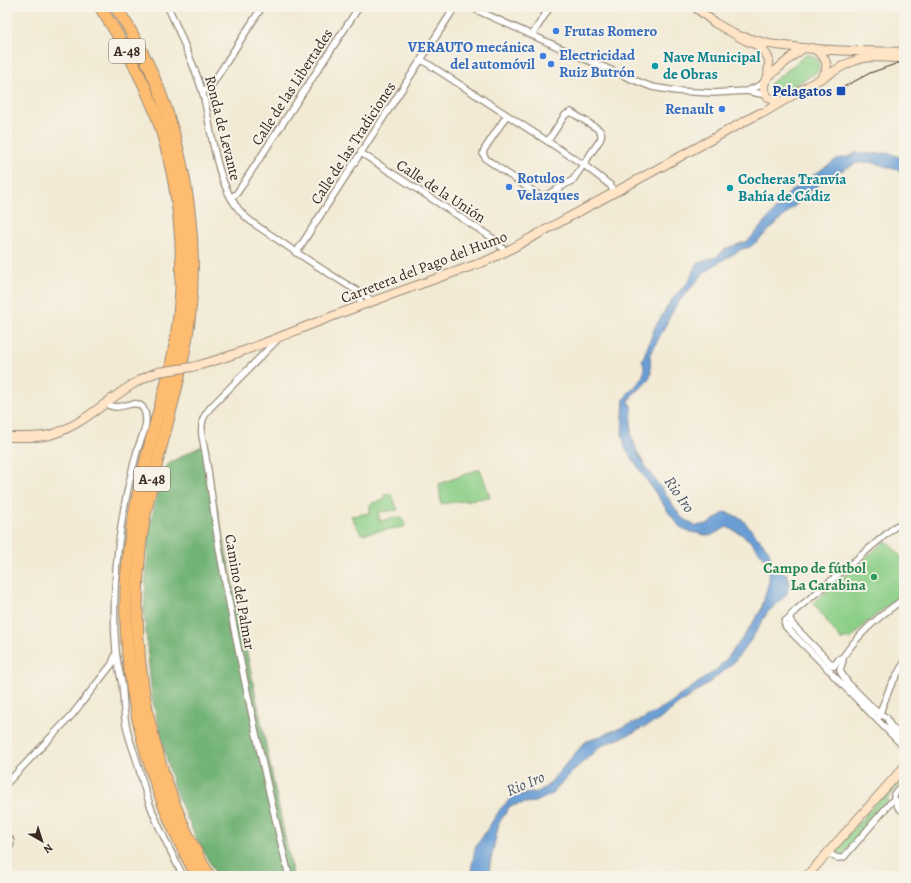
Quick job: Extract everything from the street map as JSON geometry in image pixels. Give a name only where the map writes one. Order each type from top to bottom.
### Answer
[{"type":"highway","name":"A-48","points":[[100,7],[122,43],[146,91],[154,111],[166,147],[178,208],[181,257],[178,325],[170,366],[144,467],[135,510],[126,587],[126,622],[130,675],[143,744],[158,791],[173,829],[197,876]]},
{"type":"highway","name":"A-48","points":[[116,7],[134,35],[146,59],[166,108],[181,166],[190,223],[192,278],[188,326],[182,365],[146,510],[137,585],[137,619],[141,673],[158,759],[174,802],[194,848],[209,876]]},
{"type":"street","name":"Ronda de Levante","points":[[168,7],[196,70],[203,92],[226,191],[240,211],[249,220],[296,253],[357,291],[361,292],[370,300]]},
{"type":"street","points":[[203,92],[211,86],[262,7]]},
{"type":"street","name":"Calle de las Libertades","points":[[231,198],[237,193],[358,7]]},
{"type":"street","name":"Calle de las Tradiciones","points":[[296,253],[455,7]]},
{"type":"street","points":[[470,7],[652,87],[690,93],[713,94],[747,91],[761,85],[794,55],[808,48],[820,53],[824,57],[826,69],[820,80]]},
{"type":"street","points":[[532,35],[550,7]]},
{"type":"street","points":[[695,7],[714,23],[759,46],[766,53],[769,62],[764,89],[767,96],[767,105],[760,113]]},
{"type":"street","points":[[738,36],[775,45],[808,48],[904,52]]},
{"type":"street","name":"Carretera del Pago del Humo","points":[[106,403],[139,380],[158,372],[192,367],[213,361],[278,338],[370,300],[486,261],[615,193],[760,113],[763,113],[843,65],[858,59],[872,57],[904,58]]},
{"type":"street","points":[[422,60],[584,165],[610,185],[615,193]]},
{"type":"street","points":[[747,91],[767,96],[773,100],[781,101]]},
{"type":"street","points":[[506,114],[483,154],[486,159],[540,196],[545,196],[576,177],[601,138],[601,133],[598,129],[571,112],[565,115],[548,141]]},
{"type":"street","name":"Calle de la Unión","points":[[360,153],[494,239],[504,252]]},
{"type":"street","points":[[357,291],[362,303]]},
{"type":"street","name":"Camino del Palmar","points":[[278,338],[274,344],[210,408],[203,418],[201,426],[214,519],[236,644],[261,758],[290,876]]},
{"type":"street","points":[[7,437],[44,436],[57,432],[75,424],[106,403],[118,408],[134,403],[140,405],[144,409],[146,418],[145,427],[124,510],[120,536],[115,587],[114,625],[116,653],[122,684],[124,713],[127,729],[143,786],[161,832],[183,876]]},
{"type":"street","points":[[790,621],[791,615],[796,610],[896,526],[904,523]]},
{"type":"street","points":[[840,670],[843,657],[849,647],[872,623],[904,599]]},
{"type":"street","points":[[790,621],[785,621],[786,627],[890,724],[904,739]]},
{"type":"street","points":[[790,621],[832,670]]},
{"type":"street","points":[[7,783],[72,715],[112,664],[116,653]]},
{"type":"street","points":[[832,670],[839,659],[843,657]]},
{"type":"street","points":[[883,719],[884,704],[891,685],[904,663]]},
{"type":"street","points":[[832,670],[837,666],[847,682],[883,719],[904,747]]},
{"type":"street","points":[[871,706],[877,707],[884,704]]},
{"type":"street","points":[[807,876],[904,767]]},
{"type":"street","points":[[904,782],[893,796],[897,806],[904,812]]},
{"type":"street","points":[[828,852],[836,858],[844,857],[895,801]]},
{"type":"street","points":[[895,801],[900,801],[904,805]]},
{"type":"street","points":[[7,837],[10,839],[10,846]]},
{"type":"green space","points":[[806,55],[811,55],[818,60],[819,70],[780,94],[775,95],[769,89],[770,84]]},
{"type":"green space","points":[[204,445],[293,876],[217,876],[197,840],[174,789],[152,698],[144,612],[149,529],[162,474],[170,462]]},
{"type":"green space","points":[[480,469],[490,497],[441,504],[439,484]]},
{"type":"green space","points":[[391,493],[398,510],[378,512],[380,521],[401,517],[405,525],[404,527],[361,534],[351,516],[370,513],[370,505],[372,503],[384,500],[384,495]]},
{"type":"green space","name":"Campo de fútbol La Carabina","points":[[884,542],[888,542],[904,560],[904,594],[864,625],[850,640],[846,637],[842,641],[813,603]]},
{"type":"green space","points":[[904,771],[904,778],[888,799],[888,802],[842,856],[839,857],[834,854],[833,852]]},
{"type":"water","points":[[856,152],[871,154],[890,153],[904,159],[904,172],[870,162],[857,163],[831,176],[814,188],[750,247],[742,249],[703,274],[676,305],[650,355],[651,374],[648,380],[633,394],[629,401],[632,409],[631,434],[637,451],[646,468],[681,517],[695,526],[708,524],[725,512],[741,518],[768,549],[775,569],[786,573],[789,582],[787,594],[767,613],[751,640],[734,662],[710,682],[659,720],[601,746],[575,769],[551,795],[535,802],[510,806],[499,823],[490,864],[489,876],[470,876],[475,848],[501,808],[516,794],[538,792],[547,786],[585,742],[643,719],[667,705],[716,670],[744,636],[761,610],[769,581],[769,570],[764,557],[750,541],[741,534],[727,527],[710,536],[687,531],[680,527],[625,448],[622,433],[624,399],[643,376],[644,366],[642,361],[655,327],[672,299],[689,281],[698,263],[716,257],[727,248],[748,241],[792,190],[837,159],[851,156]]},
{"type":"tram line","points":[[840,89],[870,73],[904,61]]},
{"type":"place","name":"Frutas Romero","points":[[556,31]]},
{"type":"place","name":"VERAUTO mecánica del automóvil","points":[[543,56]]},
{"type":"place","name":"Electricidad Ruiz Butrón","points":[[551,64]]},
{"type":"place","name":"Nave Municipal de Obras","points":[[655,66]]},
{"type":"place","name":"Pelagatos","points":[[841,91]]},
{"type":"place","name":"Renault","points":[[722,109]]},
{"type":"place","name":"Rotulos Velazques","points":[[509,187]]},
{"type":"place","name":"Cocheras Tranvía Bahía de Cádiz","points":[[730,188]]},
{"type":"place","name":"Campo de fútbol La Carabina","points":[[874,577]]},
{"type":"water label","name":"Rio Iro","points":[[680,494]]},
{"type":"water label","name":"Rio Iro","points":[[525,783]]}]
